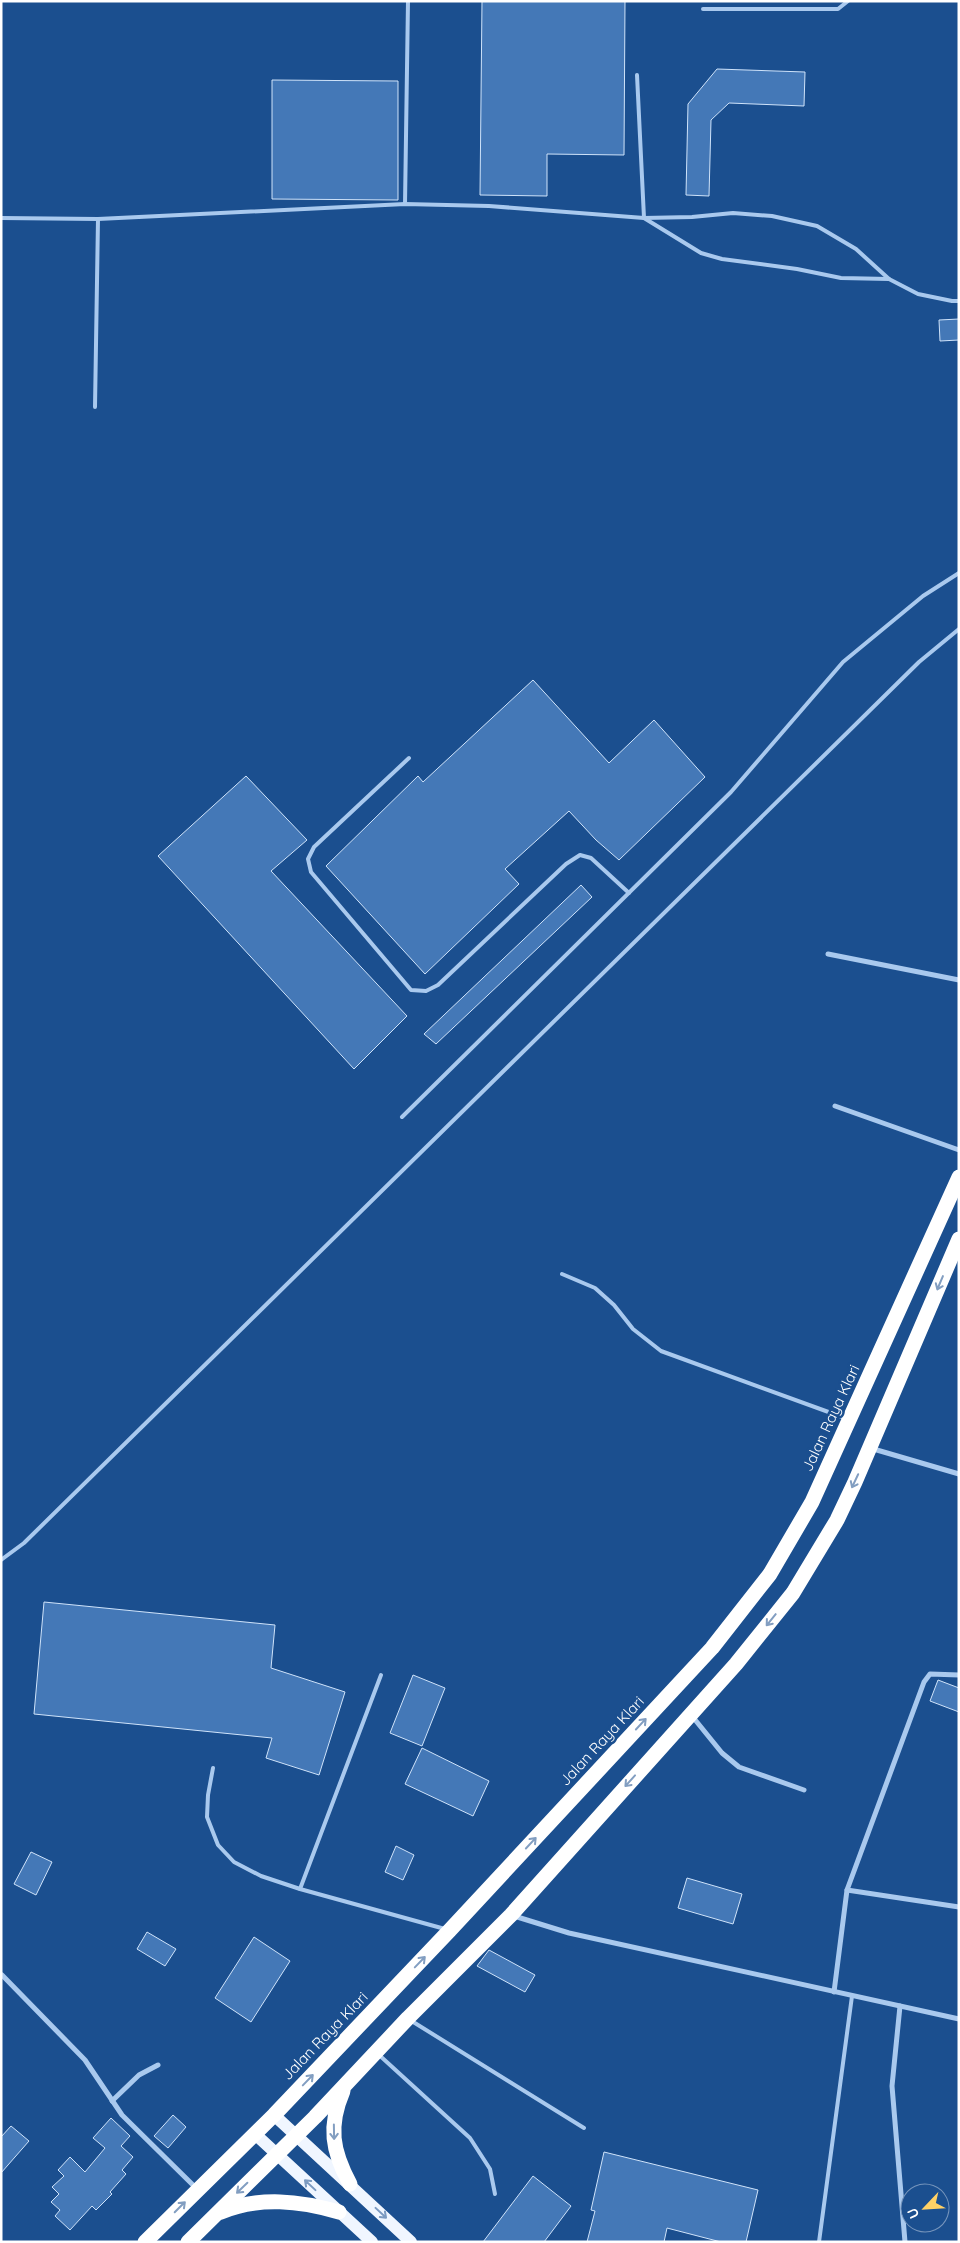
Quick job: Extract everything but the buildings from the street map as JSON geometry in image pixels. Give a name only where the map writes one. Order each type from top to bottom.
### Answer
[{"type":"highway","name":"Jalan Raya Klari","points":[[145,2242],[274,2115],[450,1930],[718,1641],[770,1574],[812,1502],[959,1177]]},
{"type":"highway","points":[[188,2242],[296,2135],[408,2018],[511,1915],[736,1664],[793,1593],[837,1520],[870,1448],[959,1238]]},
{"type":"highway","points":[[345,2085],[336,2107],[333,2128],[335,2151],[339,2165],[350,2184]]},
{"type":"highway","points":[[214,2215],[237,2206],[288,2201],[314,2205],[339,2212]]},
{"type":"main road","points":[[274,2115],[411,2242]]},
{"type":"main road","points":[[255,2134],[372,2242]]},
{"type":"street","points":[[828,954],[959,980]]},
{"type":"street","points":[[835,1106],[959,1150]]},
{"type":"street","points":[[870,1448],[959,1474]]},
{"type":"street","points":[[834,1992],[847,1890],[924,1682],[930,1674],[959,1675]]},
{"type":"street","points":[[690,1714],[722,1753],[739,1767],[804,1790]]},
{"type":"street","points":[[847,1890],[959,1907]]},
{"type":"street","points":[[511,1915],[569,1933],[959,2019]]},
{"type":"street","points":[[2,1974],[85,2060],[122,2115],[198,2190]]},
{"type":"street","points":[[900,2006],[892,2086],[905,2242]]},
{"type":"street","points":[[112,2101],[139,2076],[158,2065]]},
{"type":"lane","points":[[404,204],[408,1]]},
{"type":"lane","points":[[702,9],[838,9],[848,1]]},
{"type":"lane","points":[[637,75],[644,218]]},
{"type":"lane","points":[[1,218],[98,220],[404,204],[489,206],[644,218],[692,217],[733,213],[772,216],[817,226],[856,248],[889,280],[918,294],[959,301]]},
{"type":"lane","points":[[644,218],[702,253],[722,260],[797,269],[841,278],[889,280]]},
{"type":"lane","points":[[95,407],[98,220]]},
{"type":"lane","points":[[402,1117],[731,792],[844,662],[922,596],[959,573]]},
{"type":"lane","points":[[1,1560],[24,1543],[919,662],[959,629]]},
{"type":"lane","points":[[409,758],[314,847],[308,859],[311,872],[411,990],[426,991],[438,985],[566,864],[580,855],[591,858],[629,893]]},
{"type":"lane","points":[[562,1274],[594,1288],[614,1305],[633,1329],[662,1351],[850,1420]]},
{"type":"lane","points":[[300,1889],[381,1675]]},
{"type":"lane","points":[[213,1768],[206,1817],[218,1845],[234,1862],[261,1876],[300,1889],[450,1930]]},
{"type":"lane","points":[[819,2242],[852,1996]]},
{"type":"lane","points":[[408,2018],[584,2128]]},
{"type":"lane","points":[[376,2052],[470,2138],[490,2170],[495,2194]]}]
